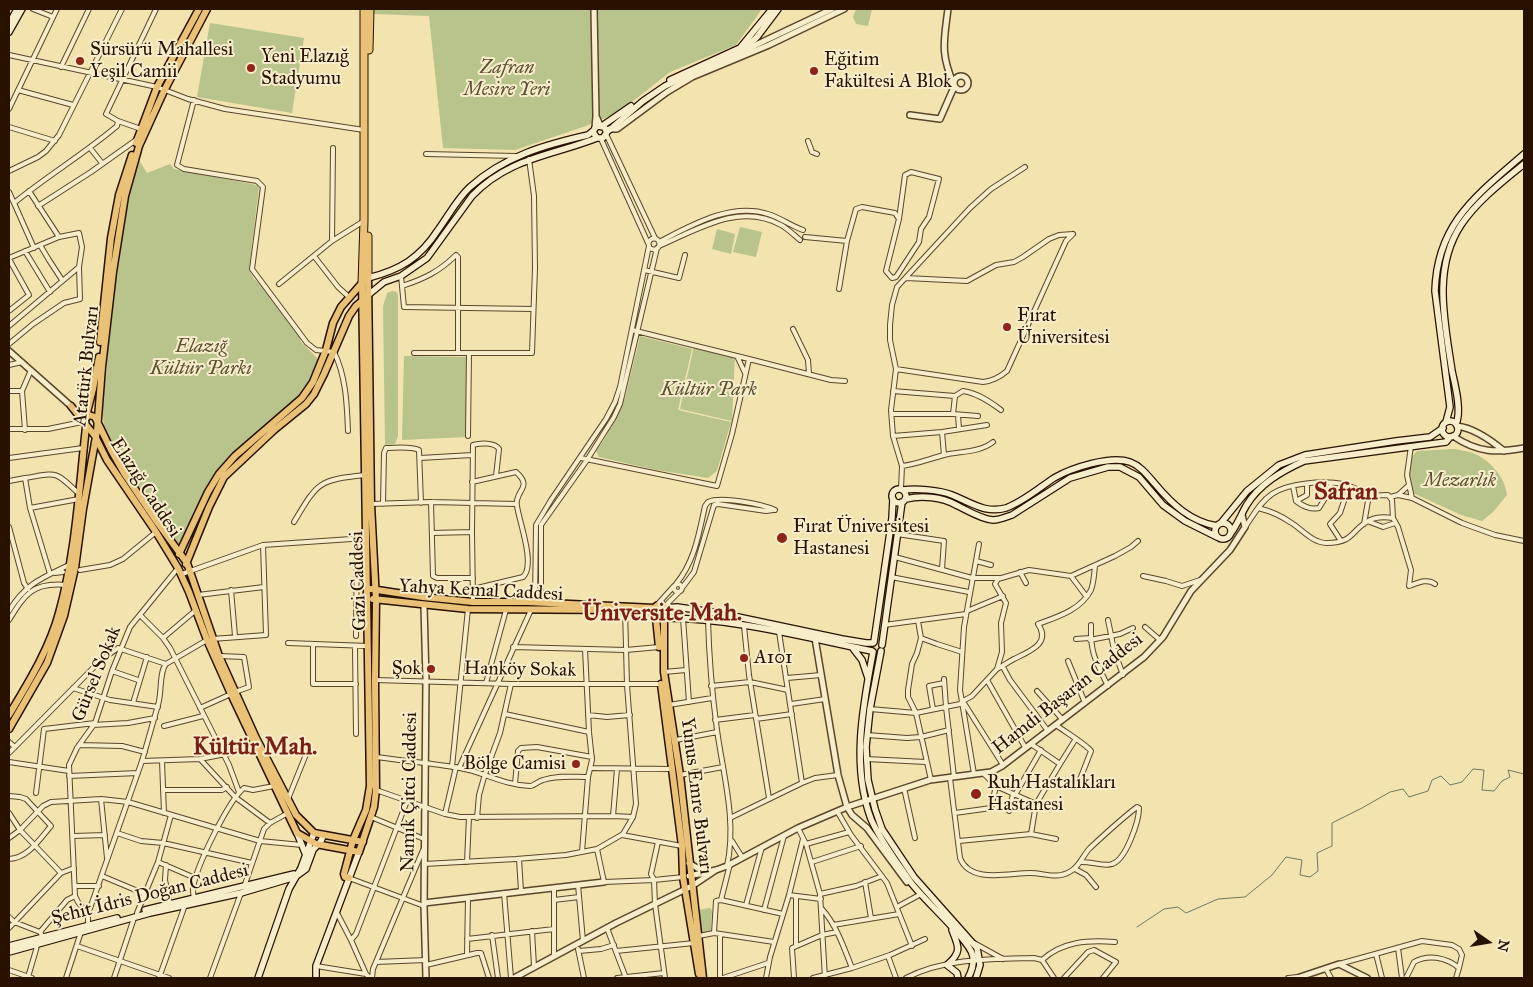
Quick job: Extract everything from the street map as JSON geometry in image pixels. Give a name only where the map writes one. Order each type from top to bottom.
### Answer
[{"type":"highway","points":[[364,9],[365,280]]},
{"type":"highway","points":[[365,280],[370,9]]},
{"type":"main road","points":[[9,24],[17,9]]},
{"type":"main road","points":[[9,32],[22,9]]},
{"type":"main road","name":"Atatürk Bulvarı","points":[[9,716],[39,664],[59,614],[66,585],[79,497],[85,420],[98,361],[111,238],[120,195],[141,129],[157,87],[199,9]]},
{"type":"main road","name":"Atatürk Bulvarı","points":[[9,729],[47,663],[64,616],[79,547],[83,509],[98,420],[102,361],[113,272],[126,196],[139,146],[164,91],[207,9]]},
{"type":"main road","points":[[180,571],[180,552],[208,492],[219,474],[235,456],[302,398],[313,382],[341,307],[365,280],[387,274],[413,259],[430,242],[460,197],[470,187],[500,165],[516,156],[588,135],[678,75],[740,48],[772,9]]},
{"type":"main road","points":[[180,571],[187,563],[199,531],[224,477],[261,441],[306,404],[314,394],[349,316],[356,306],[384,282],[401,276],[431,253],[461,209],[480,187],[506,169],[529,159],[604,135],[665,86],[740,54],[778,9]]},
{"type":"main road","points":[[598,127],[594,135],[604,135]]},
{"type":"main road","points":[[598,127],[605,128],[604,135]]},
{"type":"main road","points":[[1452,436],[1444,433],[1444,425],[1450,407],[1435,290],[1439,258],[1445,240],[1465,209],[1483,190],[1524,154]]},
{"type":"main road","points":[[893,499],[896,502],[920,498],[943,499],[985,518],[1001,519],[1012,515],[1070,478],[1108,467],[1120,467],[1139,477],[1164,505],[1185,521],[1222,539],[1226,539],[1256,492],[1287,469],[1304,461],[1446,442],[1457,433],[1458,417],[1444,320],[1442,288],[1443,271],[1448,253],[1460,226],[1473,210],[1524,164]]},
{"type":"main road","name":"Gazi Caddesi","points":[[348,878],[344,874],[353,840],[366,810],[370,786],[367,598],[371,589],[371,504],[368,295],[365,280]]},
{"type":"main road","name":"Gazi Caddesi","points":[[316,978],[316,966],[363,842],[374,807],[376,790],[374,680],[376,600],[371,589],[366,538],[362,302],[365,280]]},
{"type":"main road","points":[[71,406],[85,420],[92,415],[98,420],[111,450],[124,473],[187,563],[198,595],[209,640],[233,693],[296,815],[314,834],[363,842]]},
{"type":"main road","name":"Elazığ Caddesi","points":[[85,420],[107,460],[180,571],[209,640]]},
{"type":"main road","points":[[1218,537],[1215,533],[1219,525],[1247,491],[1279,465],[1305,454],[1396,440],[1430,437],[1452,421],[1457,425]]},
{"type":"main road","points":[[968,978],[972,971],[973,961],[969,946],[910,880],[880,835],[872,819],[860,757],[868,680],[873,652],[871,646],[874,642],[892,518],[894,491],[902,489],[941,492],[951,494],[982,509],[993,510],[1005,508],[1019,502],[1056,477],[1074,470],[1104,460],[1123,460],[1138,466],[1172,504],[1199,521],[1219,525],[1226,524],[1230,526],[1231,533]]},
{"type":"main road","points":[[869,799],[866,759],[867,735],[897,534],[906,495],[902,489]]},
{"type":"main road","name":"Yahya Kemal Caddesi","points":[[371,589],[473,602],[538,602],[655,607]]},
{"type":"main road","name":"Yahya Kemal Caddesi","points":[[367,598],[424,606],[468,609],[625,610],[655,618]]},
{"type":"main road","points":[[655,607],[677,607],[719,613],[852,641],[879,642],[881,648],[878,653],[814,638],[708,620],[660,619],[655,618],[653,612],[655,607]]},
{"type":"main road","points":[[664,608],[666,612],[664,618]]},
{"type":"main road","name":"Yunus Emre Bulvarı","points":[[655,618],[682,846],[683,877],[700,978]]},
{"type":"main road","name":"Yunus Emre Bulvarı","points":[[664,618],[664,684],[676,740],[704,978]]},
{"type":"main road","points":[[209,640],[218,656],[256,748],[306,853]]},
{"type":"main road","points":[[852,647],[862,660],[868,680]]},
{"type":"main road","points":[[297,832],[318,844],[359,852]]},
{"type":"main road","points":[[258,978],[289,889],[314,834]]},
{"type":"main road","points":[[297,875],[306,869],[313,850],[322,836]]},
{"type":"main road","name":"Şehit İdris Doğan Caddesi","points":[[9,952],[170,904],[275,883],[297,875]]},
{"type":"main road","name":"Şehit İdris Doğan Caddesi","points":[[9,946],[42,934],[185,905],[297,875]]},
{"type":"main road","points":[[275,883],[289,889]]},
{"type":"main road","points":[[922,894],[974,943],[979,952],[980,960],[976,978]]},
{"type":"main road","points":[[952,928],[957,942],[958,953],[956,958],[947,965],[957,973],[958,978]]},
{"type":"street","points":[[32,9],[53,17]]},
{"type":"street","points":[[9,109],[57,9]]},
{"type":"street","points":[[61,67],[89,9]]},
{"type":"street","points":[[9,170],[38,157],[46,151],[59,135],[122,9]]},
{"type":"street","points":[[141,129],[106,114],[156,9]]},
{"type":"street","points":[[594,9],[596,116],[598,127]]},
{"type":"street","points":[[745,50],[832,9]]},
{"type":"street","points":[[604,135],[617,129],[672,88],[692,77],[769,45],[844,9]]},
{"type":"street","points":[[910,115],[940,120],[954,86],[944,58],[943,49],[948,9]]},
{"type":"street","points":[[9,55],[157,87],[164,91],[225,109],[364,130]]},
{"type":"street","points":[[18,90],[74,106]]},
{"type":"street","points":[[194,100],[177,165],[184,169],[261,183],[263,188],[252,269],[307,343],[316,350],[334,352],[340,365],[347,410],[348,431]]},
{"type":"street","points":[[14,203],[28,191],[90,148],[117,126],[118,120]]},
{"type":"street","points":[[9,128],[54,141]]},
{"type":"street","points":[[538,602],[542,525],[587,460],[620,404],[658,245],[604,135]]},
{"type":"street","points":[[604,135],[649,245],[653,249],[704,221],[734,211],[750,210],[766,213],[803,230]]},
{"type":"street","points":[[38,206],[138,138]]},
{"type":"street","points":[[808,141],[812,152],[817,154]]},
{"type":"street","points":[[90,148],[102,163]]},
{"type":"street","points":[[332,241],[333,148]]},
{"type":"street","points":[[426,154],[516,156]]},
{"type":"street","points":[[414,353],[532,353],[534,196],[529,159]]},
{"type":"street","points":[[902,489],[902,466],[893,436],[893,391],[896,369],[890,340],[892,305],[897,287],[990,188],[1025,167]]},
{"type":"street","points":[[839,289],[856,209],[895,213],[899,219],[886,271],[892,278],[896,277],[919,242],[922,229],[929,217],[939,179],[911,172],[907,173],[899,219]]},
{"type":"street","points":[[28,191],[59,237]]},
{"type":"street","points":[[9,192],[34,248]]},
{"type":"street","points":[[658,245],[716,222],[741,215],[770,220],[803,238],[848,241]]},
{"type":"street","points":[[279,284],[332,241],[364,222]]},
{"type":"street","points":[[9,311],[29,295],[9,258],[59,237],[79,233],[82,247],[80,299],[64,303],[33,324],[9,344]]},
{"type":"street","points":[[896,369],[940,374],[983,382],[990,381],[1007,371],[1066,241],[1073,234],[1059,235],[1049,239],[1023,258],[1014,262],[996,265],[967,280],[906,278]]},
{"type":"street","points":[[538,602],[536,525],[606,419],[615,402],[649,245],[651,239],[655,238]]},
{"type":"street","points":[[40,245],[62,280]]},
{"type":"street","points":[[24,251],[50,292]]},
{"type":"street","points":[[402,286],[421,280],[437,271],[457,255],[459,258],[458,353]]},
{"type":"street","points":[[644,270],[679,278],[685,255]]},
{"type":"street","points":[[314,256],[338,287],[350,298]]},
{"type":"street","points":[[9,326],[62,280],[80,267]]},
{"type":"street","points":[[401,276],[404,307],[533,309]]},
{"type":"street","points":[[792,328],[808,360],[809,374]]},
{"type":"street","points":[[632,330],[831,380],[845,381]]},
{"type":"street","points":[[9,351],[71,406]]},
{"type":"street","points":[[468,436],[469,353]]},
{"type":"street","points":[[737,356],[745,374]]},
{"type":"street","points":[[580,458],[718,486],[749,358]]},
{"type":"street","points":[[9,365],[22,362]]},
{"type":"street","points":[[24,430],[22,391],[31,370]]},
{"type":"street","points":[[9,391],[22,391]]},
{"type":"street","points":[[893,391],[955,396],[963,391],[967,391],[987,400],[1000,410]]},
{"type":"street","points":[[953,414],[955,396]]},
{"type":"street","points":[[892,414],[978,416]]},
{"type":"street","points":[[958,415],[959,429]]},
{"type":"street","points":[[9,429],[48,429],[85,420]]},
{"type":"street","points":[[893,436],[942,432],[987,425]]},
{"type":"street","points":[[1457,425],[1482,436],[1504,452]]},
{"type":"street","points":[[942,432],[944,455]]},
{"type":"street","points":[[1452,436],[1460,441],[1491,452],[1504,452],[1524,448]]},
{"type":"street","points":[[902,466],[944,455],[984,448],[992,442]]},
{"type":"street","points":[[473,602],[472,446],[475,444],[494,444],[498,446],[496,476]]},
{"type":"street","points":[[1410,446],[1407,464],[1408,486],[1412,498]]},
{"type":"street","points":[[9,458],[84,448]]},
{"type":"street","points":[[383,504],[386,448],[414,448],[419,450],[422,503]]},
{"type":"street","points":[[420,458],[472,455]]},
{"type":"street","points":[[472,482],[516,472],[524,480],[516,504],[525,537],[527,573],[523,577],[473,589]]},
{"type":"street","points":[[9,481],[54,473],[60,475],[79,497],[30,508]]},
{"type":"street","points":[[294,522],[318,486],[335,478],[365,475]]},
{"type":"street","points":[[25,478],[30,508],[50,574]]},
{"type":"street","points":[[1296,501],[1307,495],[1307,484]]},
{"type":"street","points":[[1293,486],[1296,501],[1310,509],[1319,508],[1331,484]]},
{"type":"street","points":[[1245,527],[1258,508],[1272,494],[1293,486],[1341,484],[1354,487],[1369,495],[1388,495],[1390,497],[1398,495],[1412,498],[1462,523],[1495,535],[1524,541]]},
{"type":"street","points":[[1398,495],[1408,486]]},
{"type":"street","points":[[1366,523],[1369,495]]},
{"type":"street","points":[[1390,497],[1392,500],[1393,518],[1412,570],[1409,586],[1427,580],[1434,584]]},
{"type":"street","points":[[1341,541],[1330,524],[1340,513],[1344,501]]},
{"type":"street","points":[[371,504],[431,502],[516,504]]},
{"type":"street","points":[[431,502],[433,576],[437,578],[473,578]]},
{"type":"street","points":[[655,607],[686,570],[694,554],[705,506],[708,502],[715,502],[762,505],[775,510],[766,511],[715,502]]},
{"type":"street","points":[[664,608],[681,590],[694,572],[715,502]]},
{"type":"street","points":[[1258,508],[1276,513],[1318,542],[1327,543],[1348,540],[1366,523],[1375,518],[1393,518]]},
{"type":"street","points":[[1242,515],[1245,527]]},
{"type":"street","points":[[1366,523],[1383,527],[1395,522]]},
{"type":"street","points":[[9,527],[24,583],[30,591]]},
{"type":"street","name":"Hamdi Başaran Caddesi","points":[[683,877],[716,870],[729,865],[798,828],[869,799],[931,780],[991,772],[1003,765],[1123,675],[1144,657],[1160,640],[1191,591],[1230,550],[1245,527]]},
{"type":"street","points":[[80,570],[110,565],[123,559],[156,532]]},
{"type":"street","points":[[432,533],[472,532]]},
{"type":"street","points":[[897,534],[944,541],[942,569]]},
{"type":"street","points":[[356,636],[357,538]]},
{"type":"street","points":[[180,571],[189,571],[263,545],[366,538]]},
{"type":"street","points":[[895,557],[972,578],[999,578],[1034,570],[1071,576],[1095,566],[1131,547],[1138,541]]},
{"type":"street","points":[[974,774],[960,690],[969,592],[979,544]]},
{"type":"street","points":[[88,926],[88,914],[142,761],[161,698],[162,669],[175,658],[209,640],[235,636],[266,635],[263,545]]},
{"type":"street","points":[[694,554],[699,556]]},
{"type":"street","points":[[976,561],[991,564]]},
{"type":"street","points":[[9,611],[26,587],[38,579],[70,565]]},
{"type":"street","points":[[997,669],[1023,656],[1041,641],[1043,634],[1038,624],[1071,611],[1086,596],[1092,587],[1095,566]]},
{"type":"street","name":"Gürsel Sokak","points":[[75,896],[69,765],[79,745],[94,724],[112,671],[130,628],[180,571]]},
{"type":"street","points":[[50,574],[63,572]]},
{"type":"street","points":[[1020,572],[1026,583]]},
{"type":"street","points":[[1071,576],[1086,596]]},
{"type":"street","points":[[1143,576],[1166,580],[1182,586],[1200,580]]},
{"type":"street","points":[[891,577],[969,592]]},
{"type":"street","points":[[870,709],[916,712],[933,710],[960,704],[972,696],[997,669],[1002,652],[1001,622],[1006,603],[995,584],[999,578]]},
{"type":"street","points":[[675,585],[680,584],[681,590]]},
{"type":"street","points":[[9,620],[30,591],[46,585],[66,585]]},
{"type":"street","points":[[675,585],[676,591],[681,590]]},
{"type":"street","points":[[198,595],[264,587]]},
{"type":"street","points":[[231,590],[235,636]]},
{"type":"street","points":[[884,625],[967,612],[1003,596]]},
{"type":"street","name":"Namık Çitci Caddesi","points":[[424,606],[426,680],[424,764],[426,978]]},
{"type":"street","points":[[445,814],[455,767],[460,683],[468,609]]},
{"type":"street","points":[[163,638],[196,610]]},
{"type":"street","points":[[486,683],[506,610]]},
{"type":"street","points":[[455,767],[530,610]]},
{"type":"street","points":[[424,864],[519,859],[597,850],[622,835],[633,817],[636,804],[625,610]]},
{"type":"street","points":[[140,615],[163,638],[175,658],[224,755],[237,794]]},
{"type":"street","points":[[683,618],[689,702]]},
{"type":"street","points":[[708,620],[712,698],[730,818],[731,848],[721,900]]},
{"type":"street","points":[[1108,620],[1114,650],[1123,675]]},
{"type":"street","points":[[918,621],[922,638],[912,664],[908,697],[916,712],[931,780]]},
{"type":"street","points":[[1091,625],[1090,639],[1094,658],[1108,686]]},
{"type":"street","points":[[744,626],[750,682],[768,798]]},
{"type":"street","points":[[1145,627],[1160,640]]},
{"type":"street","points":[[1076,639],[1111,636],[1133,628]]},
{"type":"street","points":[[779,632],[802,783]]},
{"type":"street","points":[[814,638],[838,776],[847,807],[922,894],[897,906]]},
{"type":"street","points":[[922,638],[962,652]]},
{"type":"street","points":[[288,643],[368,646]]},
{"type":"street","points":[[312,644],[313,684],[356,684]]},
{"type":"street","points":[[355,646],[356,734]]},
{"type":"street","points":[[513,647],[626,650],[659,647]]},
{"type":"street","points":[[9,753],[100,661],[121,648],[166,664]]},
{"type":"street","points":[[582,852],[588,777],[592,768],[588,732],[585,649]]},
{"type":"street","points":[[200,708],[249,687],[244,657],[218,656]]},
{"type":"street","points":[[133,703],[138,680],[147,657]]},
{"type":"street","points":[[1068,661],[1085,703]]},
{"type":"street","points":[[1002,667],[1048,731]]},
{"type":"street","points":[[664,672],[686,670]]},
{"type":"street","points":[[112,671],[138,680]]},
{"type":"street","points":[[786,678],[821,675]]},
{"type":"street","name":"Hanköy Sokak","points":[[374,680],[426,680],[496,684],[664,684]]},
{"type":"street","points":[[987,680],[1025,747]]},
{"type":"street","points":[[933,710],[929,686],[944,681],[952,778],[962,863],[970,870],[982,874],[1034,873],[1060,877],[1075,869],[1080,862],[1090,848],[1136,807],[1139,808],[1127,849],[1119,860],[1110,865],[1088,861],[1080,862]]},
{"type":"street","points":[[711,686],[750,682],[788,690]]},
{"type":"street","points":[[477,818],[479,795],[500,733],[511,684]]},
{"type":"street","points":[[73,688],[110,700],[158,707]]},
{"type":"street","points":[[1038,691],[1063,720]]},
{"type":"street","points":[[670,705],[712,698]]},
{"type":"street","points":[[791,704],[825,699]]},
{"type":"street","points":[[962,701],[1003,765]]},
{"type":"street","points":[[505,714],[588,732]]},
{"type":"street","points":[[715,720],[792,714]]},
{"type":"street","points":[[588,715],[608,717],[630,715]]},
{"type":"street","points":[[164,726],[203,716]]},
{"type":"street","points":[[37,724],[44,729],[94,724],[122,724],[155,718]]},
{"type":"street","points":[[1056,725],[1089,748],[1091,753],[1077,787]]},
{"type":"street","points":[[36,793],[44,729]]},
{"type":"street","points":[[867,735],[907,738],[922,737],[949,730]]},
{"type":"street","points":[[676,740],[717,732]]},
{"type":"street","points":[[1031,834],[1036,804],[1075,740]]},
{"type":"street","points":[[9,742],[15,747]]},
{"type":"street","points":[[1031,744],[1060,764]]},
{"type":"street","points":[[79,745],[122,746],[145,752]]},
{"type":"street","points":[[288,799],[309,747]]},
{"type":"street","points":[[515,784],[518,751],[521,748],[537,747],[592,757]]},
{"type":"street","points":[[142,761],[200,759],[256,748]]},
{"type":"street","points":[[1009,811],[1014,794],[1041,750]]},
{"type":"street","points":[[376,757],[455,767],[485,774],[500,782],[533,786],[543,780],[562,776],[588,777]]},
{"type":"street","points":[[200,759],[227,787],[270,823]]},
{"type":"street","points":[[866,759],[926,762]]},
{"type":"street","points":[[162,761],[164,813]]},
{"type":"street","points":[[9,762],[69,771]]},
{"type":"street","points":[[680,775],[723,767]]},
{"type":"street","points":[[592,768],[673,770]]},
{"type":"street","points":[[613,816],[618,769]]},
{"type":"street","points":[[69,776],[138,772]]},
{"type":"street","points":[[982,774],[996,786],[1036,804]]},
{"type":"street","points":[[730,818],[802,783],[815,778],[838,776]]},
{"type":"street","points":[[194,898],[193,887],[195,878],[226,811],[237,794],[244,788],[253,790],[274,786]]},
{"type":"street","points":[[956,814],[990,808],[996,786]]},
{"type":"street","points":[[163,790],[222,790],[227,787]]},
{"type":"street","points":[[904,788],[915,838]]},
{"type":"street","points":[[376,790],[445,814],[469,818],[633,817]]},
{"type":"street","points":[[9,796],[24,798],[51,826],[22,857],[9,859]]},
{"type":"street","points":[[101,799],[108,860]]},
{"type":"street","points":[[9,838],[51,802],[101,799],[128,802],[260,840],[302,845]]},
{"type":"street","points":[[351,940],[356,934],[375,887],[407,801]]},
{"type":"street","points":[[837,812],[882,876],[897,906],[912,946]]},
{"type":"street","points":[[9,813],[20,830],[61,873]]},
{"type":"street","points":[[210,978],[264,829],[270,823],[288,813]]},
{"type":"street","points":[[114,978],[136,915],[158,862],[171,815]]},
{"type":"street","points":[[370,817],[424,839]]},
{"type":"street","points":[[468,862],[469,818]]},
{"type":"street","points":[[798,828],[812,862],[820,896],[824,977]]},
{"type":"street","points":[[806,844],[850,832]]},
{"type":"street","points":[[117,834],[142,842],[163,843],[252,862]]},
{"type":"street","points":[[959,841],[1031,834],[1056,839]]},
{"type":"street","points":[[622,835],[682,846]]},
{"type":"street","points":[[73,836],[105,836]]},
{"type":"street","points":[[764,910],[784,836]]},
{"type":"street","points":[[730,839],[742,858]]},
{"type":"street","points":[[766,978],[768,963],[790,895],[803,839]]},
{"type":"street","points":[[658,842],[651,874],[654,880],[655,904],[665,978]]},
{"type":"street","points":[[812,862],[861,846]]},
{"type":"street","points":[[746,905],[762,847]]},
{"type":"street","points":[[336,911],[366,974],[371,978],[402,897],[424,848]]},
{"type":"street","points":[[597,850],[604,882]]},
{"type":"street","points":[[519,859],[521,891]]},
{"type":"street","points":[[158,862],[195,878]]},
{"type":"street","points":[[689,862],[698,868],[709,871]]},
{"type":"street","points":[[166,865],[165,880],[170,904]]},
{"type":"street","points":[[9,928],[61,873],[74,868]]},
{"type":"street","points":[[1075,869],[1086,875],[1096,887]]},
{"type":"street","points":[[504,893],[512,978],[692,886],[716,870]]},
{"type":"street","points":[[102,876],[145,894]]},
{"type":"street","points":[[790,895],[820,896],[856,886],[882,876]]},
{"type":"street","points":[[348,878],[424,904],[604,882],[683,877]]},
{"type":"street","points":[[865,882],[871,918]]},
{"type":"street","points":[[578,885],[582,941]]},
{"type":"street","points":[[75,886],[99,886]]},
{"type":"street","points":[[554,888],[554,955]]},
{"type":"street","points":[[9,917],[14,922],[42,934],[67,900],[75,896],[88,914]]},
{"type":"street","points":[[796,896],[796,945]]},
{"type":"street","points":[[554,900],[579,897]]},
{"type":"street","points":[[467,955],[468,898]]},
{"type":"street","points":[[714,933],[716,901],[721,900],[783,914]]},
{"type":"street","points":[[159,977],[185,905]]},
{"type":"street","points":[[822,909],[837,932],[852,968]]},
{"type":"street","points":[[833,925],[900,914]]},
{"type":"street","points":[[607,928],[626,977]]},
{"type":"street","points":[[467,939],[554,929]]},
{"type":"street","points":[[66,978],[81,932]]},
{"type":"street","points":[[532,932],[534,966]]},
{"type":"street","points":[[794,978],[791,949],[796,945],[822,935],[837,932]]},
{"type":"street","points":[[699,936],[714,933],[774,942]]},
{"type":"street","points":[[720,934],[722,978],[768,963]]},
{"type":"street","points":[[376,962],[426,962],[481,953],[490,978],[498,976],[492,935]]},
{"type":"street","points":[[813,978],[824,977],[888,956],[925,939]]},
{"type":"street","points":[[1042,960],[1060,948],[1085,941],[1115,942]]},
{"type":"street","points":[[1288,978],[1299,978],[1339,964],[1417,942],[1428,941],[1456,947],[1461,952],[1456,978]]},
{"type":"street","points":[[616,951],[694,943]]},
{"type":"street","points":[[974,943],[1003,959]]},
{"type":"street","points":[[9,970],[30,978],[37,944]]},
{"type":"street","points":[[576,944],[584,978]]},
{"type":"street","points":[[578,951],[614,945]]},
{"type":"street","points":[[77,946],[159,977],[169,978]]},
{"type":"street","points":[[1398,948],[1402,978]]},
{"type":"street","points":[[1064,978],[1088,952],[1094,950],[1116,962],[1103,978]]},
{"type":"street","points":[[1376,954],[1382,978]]},
{"type":"street","points":[[888,956],[896,978]]},
{"type":"street","points":[[906,978],[947,965],[980,960],[1034,958],[1042,960],[1054,978]]},
{"type":"street","points":[[1406,978],[1411,964],[1420,959],[1442,958],[1452,962],[1459,968]]},
{"type":"street","points":[[1339,964],[1367,978]]},
{"type":"street","points":[[316,966],[366,974]]},
{"type":"street","points":[[1326,968],[1331,978]]},
{"type":"street","points":[[617,978],[664,973]]},
{"type":"green space","name":"Zafran Mesire Yeri","points":[[374,9],[762,9],[736,45],[670,72],[618,113],[515,150],[443,148],[429,16],[374,14]]},
{"type":"green space","points":[[856,9],[872,9],[868,26],[856,24],[853,17]]},
{"type":"green space","name":"Yeni Elazığ Stadyumu","points":[[210,23],[304,38],[292,113],[197,97]]},
{"type":"green space","name":"Elazığ Kültür Parkı","points":[[139,160],[147,173],[170,164],[174,169],[257,185],[259,187],[249,269],[254,279],[260,284],[299,335],[301,342],[318,359],[314,374],[305,388],[219,468],[202,495],[178,545],[147,506],[111,446],[104,427],[102,404],[111,315],[127,203]]},
{"type":"green space","points":[[740,227],[762,232],[756,257],[733,252]]},
{"type":"green space","points":[[717,229],[735,234],[731,254],[712,249]]},
{"type":"green space","points":[[397,292],[398,296],[398,436],[395,444],[385,445],[383,306],[387,293]]},
{"type":"green space","points":[[640,336],[692,349],[678,410],[731,422],[717,471],[708,478],[656,470],[599,457],[596,451],[604,440],[625,398]]},
{"type":"green space","name":"Kültür Park","points":[[694,346],[735,355],[732,421],[680,409]]},
{"type":"green space","points":[[404,356],[468,357],[466,437],[402,440]]},
{"type":"green space","name":"Mezarlık","points":[[1454,449],[1473,453],[1485,460],[1496,470],[1506,488],[1507,495],[1493,512],[1482,521],[1461,515],[1413,493],[1409,476],[1409,465],[1413,455],[1417,451]]},
{"type":"green space","points":[[710,908],[712,910],[711,930],[710,932],[701,933],[697,910]]},
{"type":"waterway","points":[[1137,927],[1164,909],[1178,907],[1186,913],[1218,899],[1245,897],[1272,875],[1286,857],[1302,860],[1300,875],[1310,877],[1318,871],[1317,853],[1332,846],[1332,823],[1390,792],[1403,789],[1409,797],[1428,791],[1432,780],[1441,776],[1450,785],[1462,782],[1473,769],[1484,770],[1482,790],[1494,791],[1502,781],[1510,777],[1508,770],[1524,774]]},
{"type":"place","name":"Sürsürü Mahallesi Yeşil Camii","points":[[80,61]]},
{"type":"place","name":"Yeni Elazığ Stadyumu","points":[[251,68]]},
{"type":"place","name":"Eğitim Fakültesi A Blok","points":[[814,71]]},
{"type":"place","name":"Fırat Üniversitesi","points":[[1007,327]]},
{"type":"place","name":"Fırat Üniversitesi Hastanesi","points":[[782,538]]},
{"type":"place","name":"A101","points":[[744,658]]},
{"type":"place","name":"Şok","points":[[431,669]]},
{"type":"place","name":"Bölge Camisi","points":[[576,764]]},
{"type":"place","name":"Ruh Hastalıkları Hastanesi","points":[[976,794]]},
{"type":"district","name":"Safran","points":[[1346,493]]},
{"type":"district","name":"Üniversite Mah.","points":[[662,614]]},
{"type":"district","name":"Kültür Mah.","points":[[255,748]]}]
